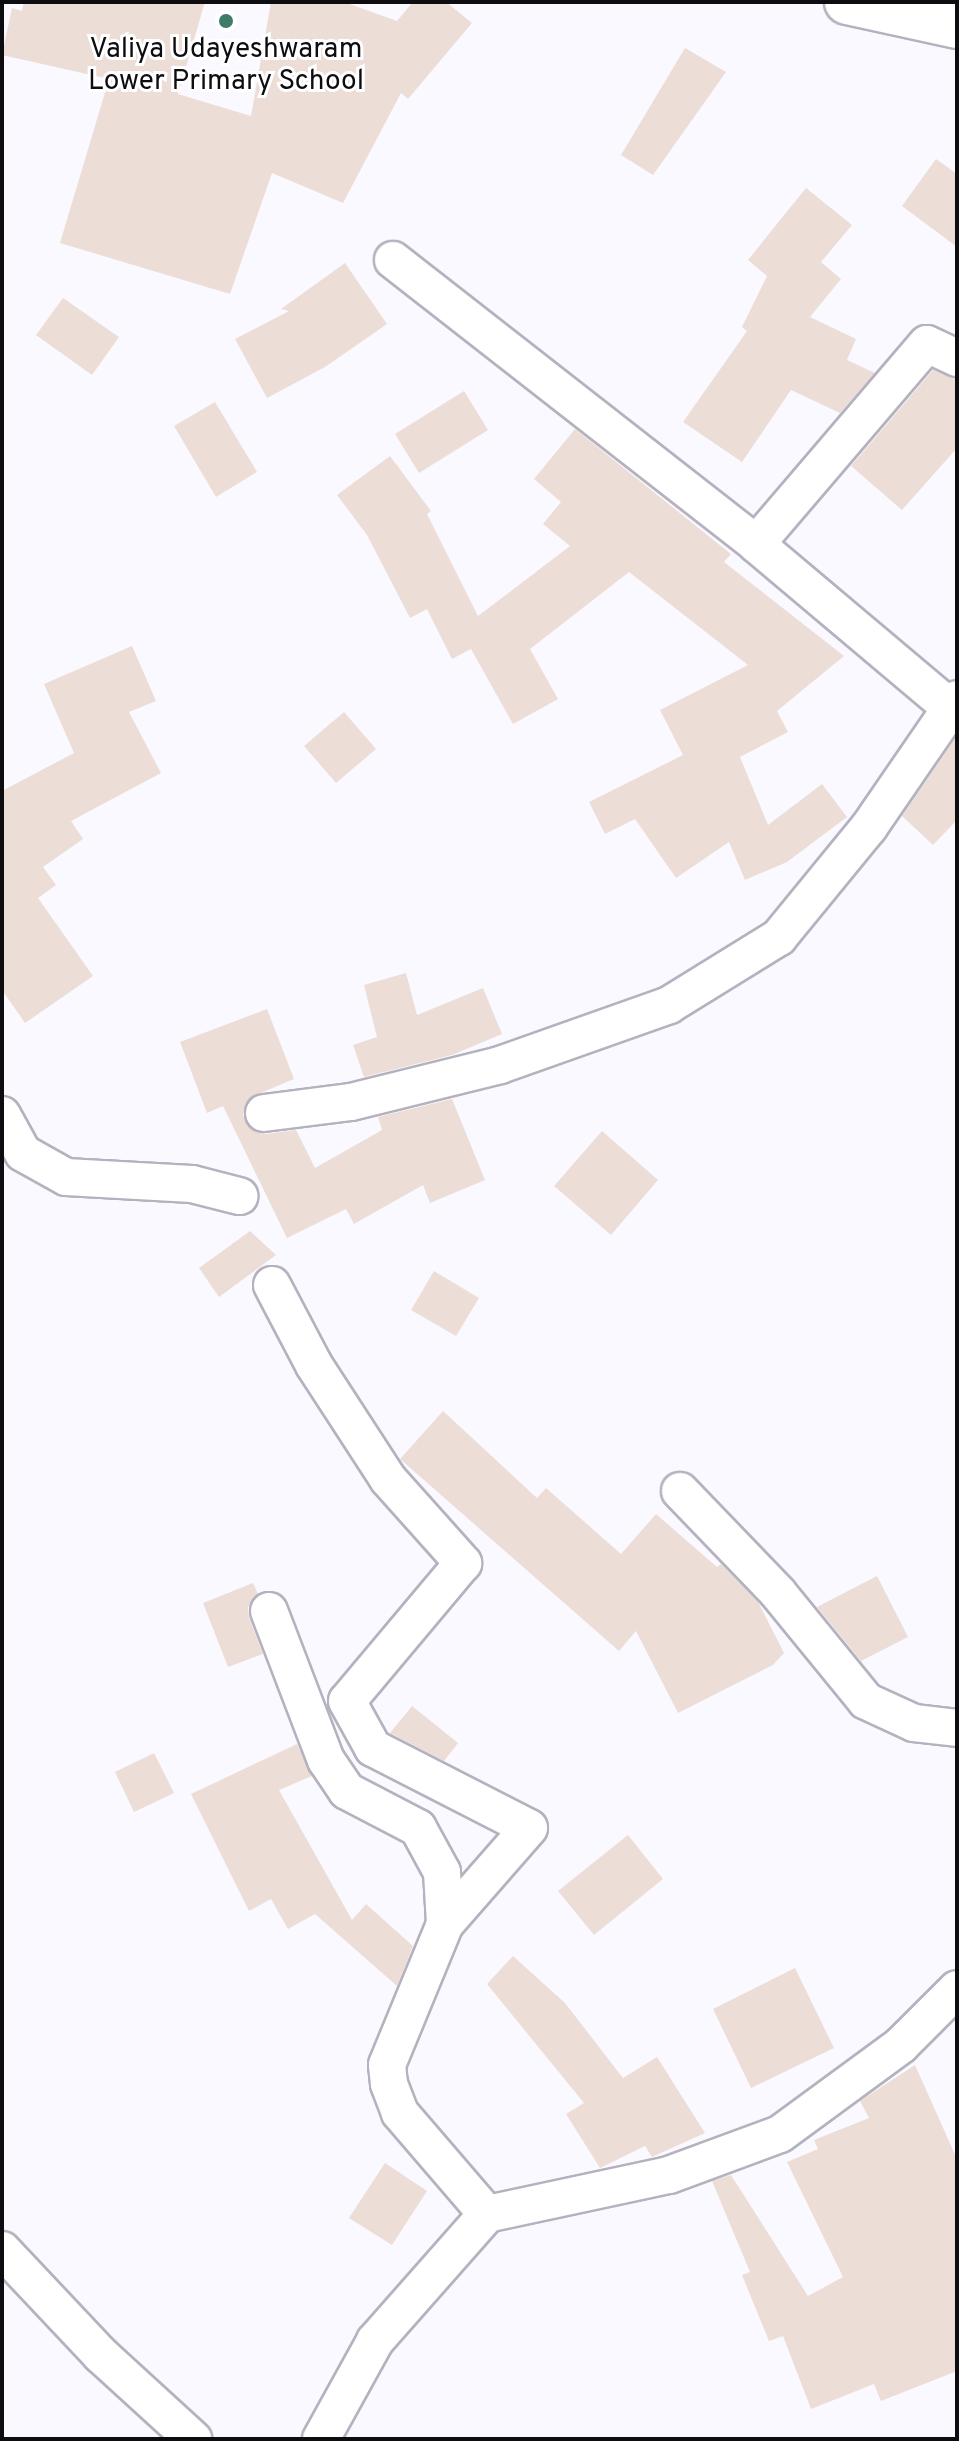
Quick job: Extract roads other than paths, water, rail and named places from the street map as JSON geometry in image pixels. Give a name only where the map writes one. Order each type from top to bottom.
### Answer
[{"type":"main road","points":[[847,2],[957,26]]},
{"type":"street","points":[[264,1113],[351,1102],[500,1065],[669,1005],[779,937],[869,827],[954,706],[756,544],[393,260]]},
{"type":"street","points":[[756,544],[927,344],[957,358]]},
{"type":"street","points":[[2,1115],[23,1153],[66,1177],[192,1184],[239,1196]]},
{"type":"street","points":[[272,1285],[314,1365],[388,1479],[463,1563],[347,1701],[373,1748],[529,1828],[445,1924],[387,2065],[389,2084],[400,2113],[487,2214]]},
{"type":"street","points":[[680,1491],[778,1593],[866,1701],[914,1723],[957,1728]]},
{"type":"street","points":[[269,1611],[326,1760],[347,1791],[418,1828],[430,1844],[442,1872],[445,1924]]},
{"type":"street","points":[[321,2439],[375,2341],[487,2214],[669,2175],[780,2134],[901,2045],[957,1989]]},
{"type":"street","points":[[2,2250],[101,2355],[193,2439]]},
{"type":"place","name":"Valiya Udayeshwaram Lower Primary School","points":[[226,21]]}]
